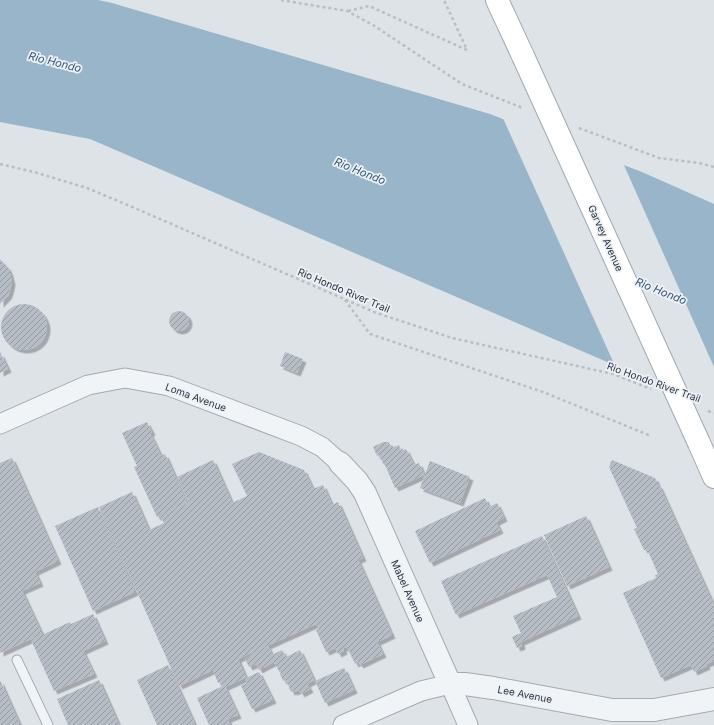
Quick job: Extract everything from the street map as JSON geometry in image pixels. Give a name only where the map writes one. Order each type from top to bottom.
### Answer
[{"type":"main road","name":"Garvey Avenue","points":[[497,0],[700,443],[714,477]]},
{"type":"street","name":"Loma Avenue","points":[[0,424],[88,385],[125,378],[169,386],[301,436],[322,447],[340,462]]},
{"type":"street","name":"Mabel Avenue","points":[[340,462],[357,481],[365,493],[468,725]]},
{"type":"street","name":"Lee Avenue","points":[[343,725],[421,691],[450,684],[465,684],[493,688],[612,710],[654,710],[714,699]]},
{"type":"lane","points":[[17,660],[48,725]]},
{"type":"path","points":[[281,0],[347,11],[373,25],[462,84],[524,108]]},
{"type":"path","points":[[347,11],[369,6],[467,50],[444,0]]},
{"type":"path","points":[[574,127],[660,158],[699,163],[714,167]]},
{"type":"path","name":"Rio Hondo River Trail","points":[[0,164],[34,172],[87,188],[374,312],[452,338],[613,374],[656,391]]},
{"type":"path","points":[[345,300],[370,334],[543,392],[651,436]]},
{"type":"path","name":"Rio Hondo River Trail","points":[[707,410],[714,413]]},
{"type":"water","name":"Rio Hondo","points":[[0,0],[98,0],[112,3],[490,114],[642,172],[714,204],[714,408],[90,139],[0,122]]},
{"type":"pier","points":[[502,116],[623,163],[714,367],[714,410],[616,368]]},
{"type":"building","points":[[0,259],[8,268],[12,282],[8,296],[0,304]]},
{"type":"building","points":[[24,304],[37,308],[43,314],[47,327],[43,340],[37,346],[24,350],[11,346],[5,340],[1,327],[5,314],[11,308]]},
{"type":"building","points":[[179,311],[186,314],[189,321],[186,328],[179,331],[172,328],[169,321],[172,314]]},
{"type":"building","points":[[0,352],[8,369],[0,373]]},
{"type":"building","points":[[285,352],[303,359],[297,373],[280,366]]},
{"type":"building","points":[[147,422],[152,432],[150,433],[161,456],[165,454],[187,503],[157,517],[134,467],[137,466],[122,433]]},
{"type":"building","points":[[383,442],[389,442],[391,448],[399,445],[401,451],[406,449],[414,465],[419,463],[424,475],[395,488],[385,465],[379,455],[377,456],[373,447]]},
{"type":"building","points":[[259,452],[304,470],[313,489],[323,485],[332,505],[338,502],[363,558],[358,560],[392,635],[377,642],[383,654],[360,665],[358,662],[355,664],[347,647],[343,648],[344,651],[338,654],[335,648],[326,652],[316,630],[319,629],[316,624],[238,659],[246,678],[259,672],[273,700],[252,709],[241,686],[247,683],[245,678],[225,687],[238,715],[228,719],[230,725],[209,725],[197,698],[223,686],[221,681],[218,683],[213,670],[179,686],[99,507],[132,492],[149,530],[164,523],[160,516],[189,503],[177,477],[213,460],[232,503],[247,496],[232,464]]},
{"type":"building","points":[[12,458],[58,561],[35,572],[40,583],[22,591],[42,634],[0,653],[0,463]]},
{"type":"building","points":[[612,460],[655,478],[714,606],[714,661],[706,664],[707,666],[694,672],[691,665],[661,678],[623,593],[656,578],[655,575],[658,574],[647,549],[644,550],[634,529],[637,528],[609,467]]},
{"type":"building","points":[[430,461],[470,477],[460,503],[420,488]]},
{"type":"building","points":[[485,498],[489,507],[497,503],[504,518],[496,522],[500,530],[430,563],[415,531]]},
{"type":"building","points":[[98,507],[135,592],[93,611],[55,526]]},
{"type":"building","points":[[586,516],[609,567],[567,586],[544,535]]},
{"type":"building","points":[[542,536],[578,616],[521,642],[522,646],[517,648],[512,637],[521,633],[513,616],[557,597],[547,575],[456,615],[441,581]]},
{"type":"building","points":[[93,614],[105,641],[83,651],[94,674],[54,691],[31,640],[70,622],[71,624]]},
{"type":"building","points":[[268,646],[272,655],[282,650],[286,657],[300,650],[314,680],[307,684],[310,689],[301,694],[299,690],[291,692],[286,680],[283,681],[280,674],[281,672],[280,673],[274,662],[259,670],[256,664],[249,667],[245,659],[252,655],[251,654]]},
{"type":"building","points":[[168,665],[195,725],[157,725],[137,680]]},
{"type":"building","points":[[344,668],[354,690],[325,703],[315,681]]},
{"type":"building","points":[[0,680],[20,725],[0,725]]},
{"type":"building","points":[[99,680],[119,725],[68,725],[57,699]]}]
